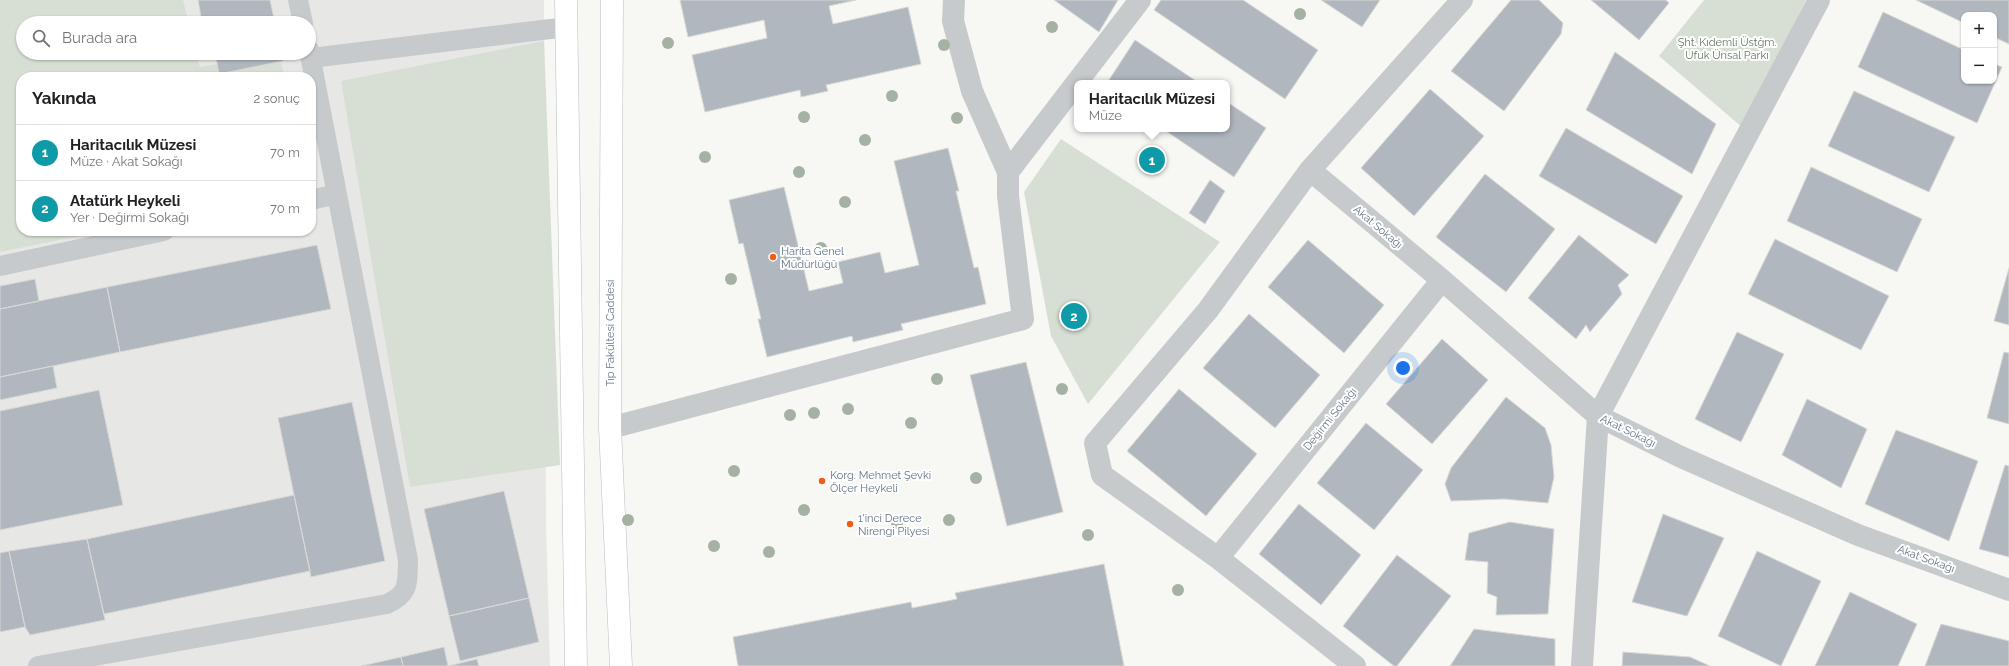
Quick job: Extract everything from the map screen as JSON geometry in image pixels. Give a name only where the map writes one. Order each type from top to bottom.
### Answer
[{"type":"main road","points":[[566,0],[576,666]]},
{"type":"main road","name":"Tıp Fakültesi Caddesi","points":[[612,0],[610,428],[620,666]]},
{"type":"street","points":[[610,428],[1023,319],[1008,196],[1008,172],[972,91],[953,21],[954,0]]},
{"type":"street","points":[[1079,80],[1140,0]]},
{"type":"street","points":[[1355,666],[1218,558],[1102,475],[1095,443],[1208,310],[1310,170],[1462,0]]},
{"type":"street","points":[[1582,666],[1598,416],[1819,0]]},
{"type":"street","points":[[1008,172],[1074,86]]},
{"type":"street","name":"Akat Sokağı","points":[[1310,170],[1442,280],[1598,416],[1681,457],[1858,534],[2009,590]]},
{"type":"street","name":"Değirmi Sokağı","points":[[1218,558],[1442,280]]},
{"type":"lane","points":[[298,0],[301,16]]},
{"type":"lane","points":[[316,53],[567,27]]},
{"type":"lane","points":[[311,60],[313,72]]},
{"type":"lane","points":[[38,666],[387,604],[400,598],[407,584],[408,560],[316,85]]},
{"type":"lane","points":[[316,199],[337,194]]},
{"type":"lane","points":[[0,266],[141,236]]},
{"type":"shaded area","points":[[0,0],[544,0],[546,524],[550,666],[0,666]]},
{"type":"green space","points":[[0,0],[183,0],[187,16],[16,16],[16,60],[198,60],[200,67],[239,60],[280,60],[284,72],[16,72],[16,236],[79,236],[0,252]]},
{"type":"green space","name":"Şht. Kıdemli Üstğm. Ufuk Ünsal Parkı","points":[[1704,0],[1806,0],[1743,128],[1659,56]]},
{"type":"green space","points":[[544,41],[560,465],[410,487],[341,81]]},
{"type":"green space","points":[[1061,139],[1220,242],[1088,404],[1051,336],[1024,192]]},
{"type":"building","points":[[198,0],[270,0],[273,16],[201,16]]},
{"type":"building","points":[[680,0],[856,0],[829,6],[833,24],[908,7],[921,64],[826,85],[828,91],[801,97],[800,90],[705,112],[692,55],[767,38],[764,20],[688,37]]},
{"type":"building","points":[[1054,0],[1118,0],[1099,32]]},
{"type":"building","points":[[1161,0],[1243,0],[1318,50],[1285,99],[1154,10]]},
{"type":"building","points":[[1321,0],[1380,0],[1362,27]]},
{"type":"building","points":[[1511,0],[1539,0],[1563,23],[1561,34],[1504,111],[1451,71]]},
{"type":"building","points":[[1591,0],[1666,0],[1669,3],[1639,40]]},
{"type":"building","points":[[1916,0],[2009,0],[2009,44],[1997,38],[1997,12],[1961,12],[1961,22]]},
{"type":"building","points":[[1883,12],[1961,49],[1961,84],[1994,84],[1977,123],[1858,67]]},
{"type":"building","points":[[1135,40],[1195,80],[1109,80]]},
{"type":"building","points":[[1615,52],[1716,124],[1692,174],[1586,110]]},
{"type":"building","points":[[216,60],[283,61],[229,72],[219,72]]},
{"type":"building","points":[[1997,65],[2002,67],[1997,78]]},
{"type":"building","points":[[1430,89],[1484,136],[1414,216],[1361,168]]},
{"type":"building","points":[[1854,91],[1955,137],[1929,192],[1828,146]]},
{"type":"building","points":[[1230,104],[1266,128],[1234,177],[1167,132],[1230,132]]},
{"type":"building","points":[[1566,128],[1683,196],[1656,244],[1539,176]]},
{"type":"building","name":"Harita Genel Müdürlüğü","points":[[948,148],[959,191],[956,191],[974,268],[978,267],[986,304],[901,324],[903,330],[853,342],[852,336],[767,357],[758,319],[761,319],[743,243],[739,244],[729,200],[784,187],[809,291],[843,283],[838,262],[880,252],[885,273],[919,265],[894,161]]},
{"type":"building","points":[[1811,167],[1922,219],[1897,272],[1787,221]]},
{"type":"building","points":[[1485,174],[1555,229],[1506,292],[1436,237]]},
{"type":"building","points":[[1210,180],[1225,191],[1205,224],[1189,213]]},
{"type":"building","points":[[1579,235],[1629,275],[1618,285],[1622,294],[1590,332],[1586,325],[1576,339],[1528,298]]},
{"type":"building","points":[[1775,239],[1889,296],[1861,350],[1748,294]]},
{"type":"building","points":[[1308,240],[1384,305],[1344,353],[1268,287]]},
{"type":"building","points":[[317,245],[331,309],[120,352],[107,287]]},
{"type":"building","points":[[2009,268],[2009,325],[1994,321]]},
{"type":"building","points":[[35,279],[39,301],[0,309],[0,286]]},
{"type":"building","points":[[107,287],[120,352],[0,377],[0,309]]},
{"type":"building","points":[[1249,314],[1320,375],[1275,428],[1203,368]]},
{"type":"building","points":[[1737,332],[1784,354],[1741,442],[1695,419]]},
{"type":"building","points":[[1442,339],[1488,380],[1432,444],[1386,404]]},
{"type":"building","points":[[2004,352],[2009,353],[2009,424],[1987,418]]},
{"type":"building","points":[[1026,362],[1063,512],[1007,526],[970,375]]},
{"type":"building","points":[[53,366],[57,388],[0,400],[0,377]]},
{"type":"building","points":[[1179,389],[1257,454],[1206,516],[1127,451]]},
{"type":"building","points":[[99,390],[123,505],[0,530],[0,411]]},
{"type":"building","points":[[1506,397],[1545,428],[1551,445],[1554,477],[1548,503],[1504,499],[1451,501],[1445,484],[1451,468]]},
{"type":"building","points":[[1807,399],[1867,429],[1841,488],[1782,455]]},
{"type":"building","points":[[352,402],[385,561],[311,577],[278,418]]},
{"type":"building","points":[[1366,423],[1423,470],[1374,530],[1317,483]]},
{"type":"building","points":[[1896,430],[1978,461],[1949,541],[1865,504]]},
{"type":"building","points":[[2005,465],[2009,466],[2009,557],[1979,549]]},
{"type":"building","points":[[504,491],[529,598],[449,616],[424,509]]},
{"type":"building","points":[[294,495],[310,571],[104,614],[87,539]]},
{"type":"building","points":[[1299,504],[1361,555],[1321,605],[1259,554]]},
{"type":"building","points":[[1663,514],[1724,538],[1687,616],[1632,602]]},
{"type":"building","points":[[1510,522],[1554,529],[1548,614],[1496,615],[1497,597],[1487,593],[1488,562],[1465,560],[1469,533]]},
{"type":"building","points":[[87,539],[105,620],[30,635],[25,627],[9,551]]},
{"type":"building","points":[[9,551],[25,627],[0,632],[0,553]]},
{"type":"building","points":[[1757,551],[1821,581],[1781,666],[1718,636]]},
{"type":"building","points":[[1397,555],[1451,596],[1397,666],[1394,666],[1343,626]]},
{"type":"building","points":[[1104,564],[1124,666],[738,666],[733,637],[911,602],[912,608],[957,599],[955,593]]},
{"type":"building","points":[[1850,592],[1917,624],[1898,666],[1815,666]]},
{"type":"building","points":[[529,598],[539,642],[460,661],[449,616]]},
{"type":"building","points":[[1941,624],[2009,641],[2009,666],[1925,666]]},
{"type":"building","points":[[1474,629],[1555,639],[1555,666],[1450,666]]},
{"type":"building","points":[[444,647],[448,666],[403,666],[401,657]]},
{"type":"building","points":[[1623,652],[1690,657],[1710,666],[1622,666]]},
{"type":"building","points":[[401,657],[403,666],[361,666]]},
{"type":"building","points":[[477,659],[479,666],[448,666]]},
{"type":"place","name":"Haritacılık Müzesi","points":[[1152,160]]},
{"type":"place","name":"Harita Genel Müdürlüğü","points":[[773,257]]},
{"type":"place","name":"Atatürk Heykeli","points":[[1074,316]]},
{"type":"place","name":"Korg. Mehmet Şevki Ölçer Heykeli","points":[[822,481]]},
{"type":"place","name":"1'inci Derece Nirengi Pilyesi","points":[[850,524]]}]
